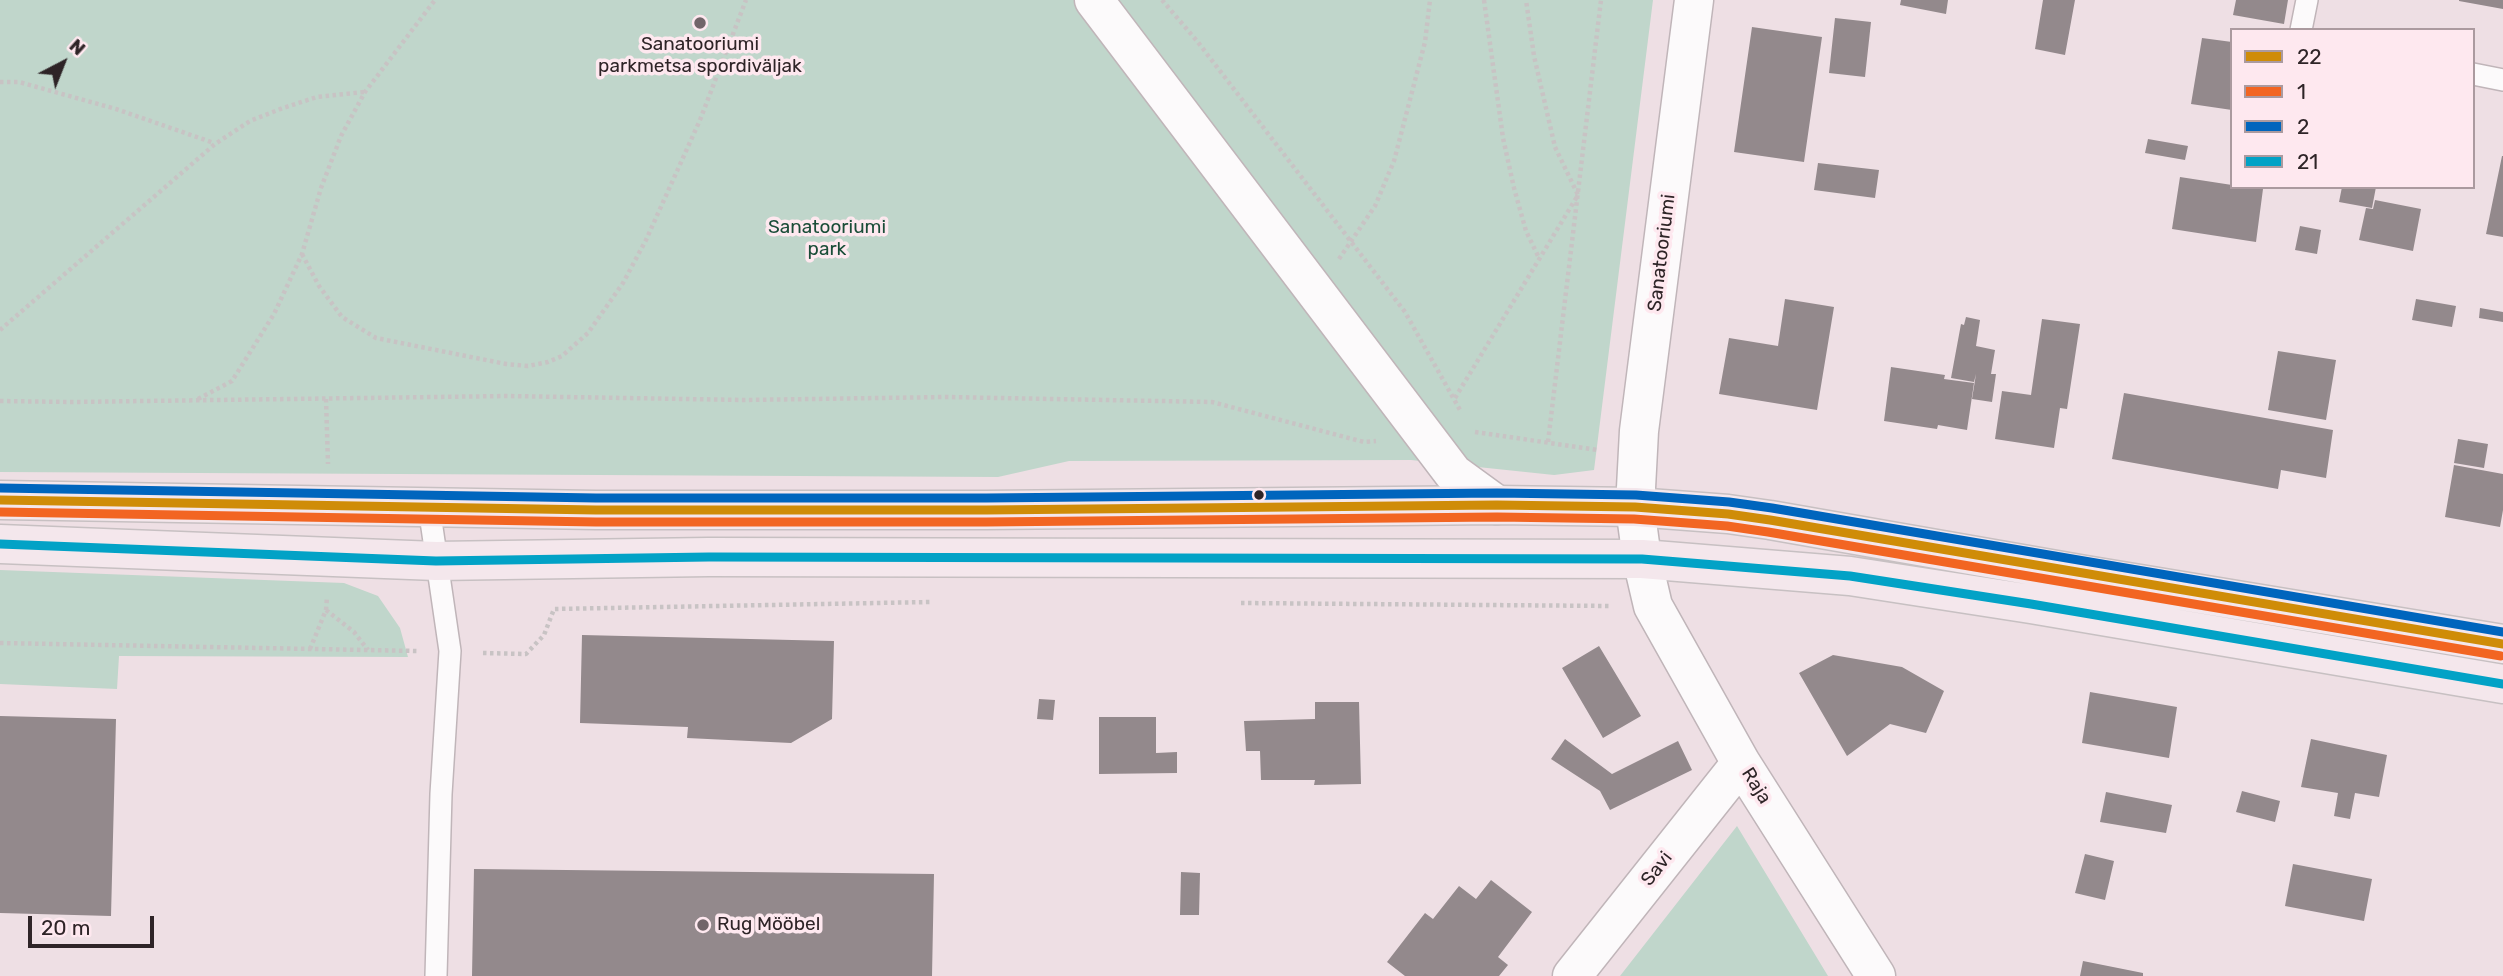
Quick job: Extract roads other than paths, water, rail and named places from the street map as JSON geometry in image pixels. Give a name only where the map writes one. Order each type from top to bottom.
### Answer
[{"type":"highway","points":[[0,500],[596,510],[999,510],[1497,505],[1635,507],[1727,513],[2503,644]]},
{"type":"highway","points":[[0,544],[436,561],[709,556],[1642,559],[1850,576],[2503,684]]},
{"type":"street","points":[[1094,0],[1453,473],[1497,505]]},
{"type":"street","name":"Sanatooriumi","points":[[1635,507],[1639,431],[1694,0]]},
{"type":"street","name":"Raja","points":[[1635,507],[1642,559],[1653,606],[1741,763],[1876,976]]},
{"type":"street","name":"Savi","points":[[1572,976],[1741,763]]},
{"type":"lane","points":[[2301,28],[2307,0]]},
{"type":"lane","points":[[2475,74],[2503,80]]},
{"type":"lane","points":[[429,507],[450,652],[441,794],[436,976]]},
{"type":"place","name":"Sanatooriumi parkmetsa spordiväljak","points":[[700,23]]},
{"type":"place","name":"Rug Mööbel","points":[[703,925]]},
{"type":"park label","name":"Sanatooriumi park","points":[[827,239]]}]
